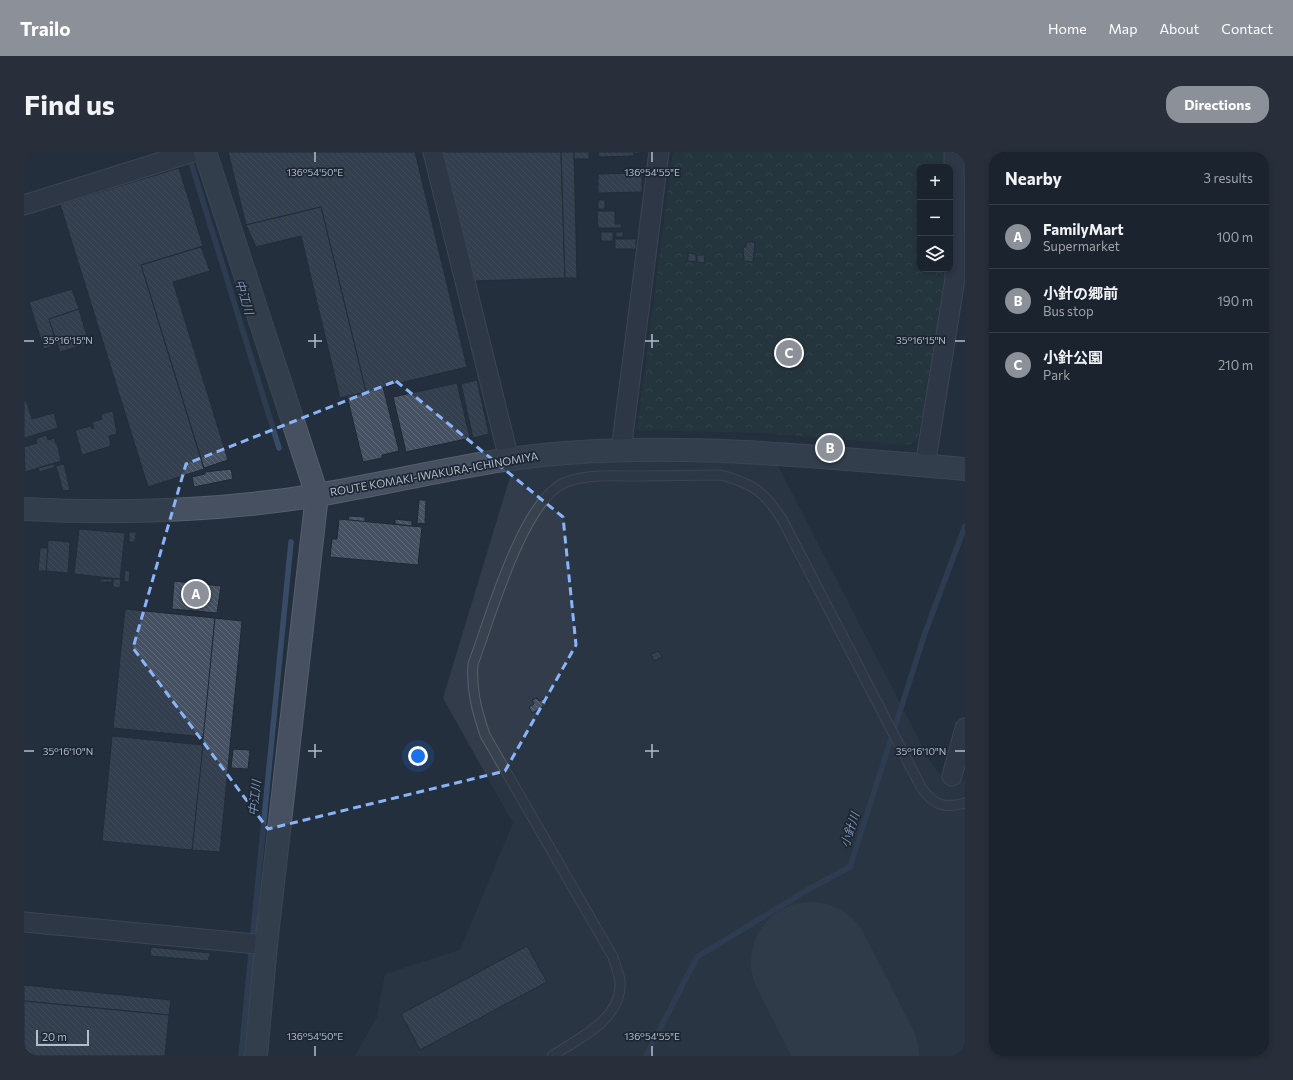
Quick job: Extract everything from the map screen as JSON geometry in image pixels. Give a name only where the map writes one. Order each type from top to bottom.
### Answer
[{"type":"main road","points":[[205,152],[317,495],[264,945],[256,1056]]},
{"type":"main road","name":"ROUTE KOMAKI-IWAKURA-ICHINOMIYA","points":[[24,509],[144,512],[226,506],[317,495],[509,459],[567,453],[621,450],[760,451],[965,469]]},
{"type":"street","points":[[433,152],[509,459]]},
{"type":"street","points":[[621,450],[659,152]]},
{"type":"street","points":[[925,466],[955,279],[960,233],[954,152]]},
{"type":"street","points":[[24,205],[185,155]]},
{"type":"street","points":[[952,776],[965,728]]},
{"type":"street","points":[[24,922],[264,945]]},
{"type":"lane","points":[[552,1056],[604,1021],[619,996],[620,981],[613,957],[485,735],[475,702],[472,681],[473,664],[516,546],[545,499],[563,484],[585,477],[721,475],[740,480],[759,491],[772,502],[783,521],[920,787],[928,798],[939,804],[952,806],[965,803]]},
{"type":"highlighted area","points":[[396,381],[563,517],[576,645],[505,771],[268,829],[133,648],[186,464]]},
{"type":"shaded area","points":[[707,459],[777,464],[931,763],[949,786],[965,780],[965,1056],[355,1056],[377,1017],[385,974],[460,950],[513,823],[443,698],[513,467],[551,463]]},
{"type":"green space","points":[[673,152],[945,152],[945,164],[917,164],[917,272],[945,272],[918,438],[910,445],[763,433],[637,430]]},
{"type":"building","points":[[228,152],[415,152],[467,367],[383,387],[399,451],[382,455],[382,458],[363,462],[347,396],[366,392],[321,207],[246,225]]},
{"type":"building","points":[[441,152],[561,152],[565,278],[474,281]]},
{"type":"building","points":[[561,152],[574,152],[577,278],[565,278]]},
{"type":"building","points":[[574,152],[589,152],[589,159],[574,159]]},
{"type":"building","points":[[598,152],[642,153],[633,154],[634,156],[599,157]]},
{"type":"building","points":[[179,168],[203,246],[141,265],[204,469],[148,487],[60,204]]},
{"type":"building","points":[[642,173],[642,192],[598,193],[598,174]]},
{"type":"building","points":[[598,200],[605,200],[605,209],[598,209]]},
{"type":"building","points":[[321,207],[366,392],[340,398],[301,236],[256,247],[246,225]]},
{"type":"building","points":[[597,211],[615,211],[615,224],[621,224],[621,228],[598,228]]},
{"type":"building","points":[[601,232],[613,232],[613,241],[601,241]]},
{"type":"building","points":[[616,232],[623,232],[623,237],[616,237]]},
{"type":"building","points":[[615,239],[636,239],[636,249],[615,249]]},
{"type":"building","points":[[746,242],[755,242],[753,262],[744,261],[743,247],[746,247]]},
{"type":"building","points":[[201,247],[210,271],[173,282],[228,460],[204,468],[141,265]]},
{"type":"building","points":[[688,253],[696,254],[696,262],[688,261]]},
{"type":"building","points":[[697,255],[705,255],[704,263],[697,262]]},
{"type":"building","points":[[72,289],[79,309],[49,319],[57,345],[44,349],[29,302]]},
{"type":"building","points":[[79,309],[89,343],[60,352],[49,319]]},
{"type":"building","points":[[477,380],[489,434],[473,438],[461,384]]},
{"type":"building","points":[[457,383],[470,438],[406,452],[393,397]]},
{"type":"building","points":[[26,400],[32,419],[54,413],[58,428],[24,438],[24,401]]},
{"type":"building","points":[[113,411],[117,434],[109,436],[111,446],[82,455],[75,430],[91,426],[92,429],[94,428],[92,422],[102,419],[101,414]]},
{"type":"building","points":[[46,435],[48,440],[54,438],[56,444],[57,443],[61,461],[25,472],[24,447],[37,443],[36,439]]},
{"type":"building","points":[[54,464],[55,467],[39,472],[38,468]]},
{"type":"building","points":[[64,464],[70,490],[63,491],[56,466]]},
{"type":"building","points":[[231,469],[233,479],[194,487],[192,477],[205,474],[205,472]]},
{"type":"building","points":[[419,500],[426,500],[425,524],[417,523]]},
{"type":"building","points":[[349,516],[365,517],[365,522],[348,520]]},
{"type":"building","points":[[339,519],[422,527],[418,565],[330,557],[332,539],[337,539]]},
{"type":"building","points":[[395,519],[412,521],[412,526],[395,524]]},
{"type":"building","points":[[79,529],[125,533],[120,579],[74,574]]},
{"type":"building","points":[[129,532],[136,532],[135,542],[129,542]]},
{"type":"building","points":[[48,540],[70,542],[68,573],[46,571]]},
{"type":"building","points":[[40,548],[48,548],[46,571],[38,571]]},
{"type":"building","points":[[125,570],[130,571],[129,582],[124,582]]},
{"type":"building","points":[[100,579],[112,579],[112,582],[100,582]]},
{"type":"building","points":[[113,579],[121,579],[120,588],[113,587]]},
{"type":"building","points":[[174,581],[221,586],[217,613],[172,609]]},
{"type":"building","points":[[125,609],[215,618],[204,737],[113,728]]},
{"type":"building","points":[[215,618],[242,621],[220,852],[192,850]]},
{"type":"building","points":[[659,651],[662,657],[654,661],[651,654]]},
{"type":"building","points":[[537,698],[539,701],[546,698],[547,705],[532,713],[529,707],[534,704],[532,700]]},
{"type":"building","points":[[112,736],[203,745],[192,850],[102,841]]},
{"type":"building","points":[[233,749],[250,750],[248,769],[231,768]]},
{"type":"building","points":[[527,946],[547,982],[420,1050],[401,1014]]},
{"type":"building","points":[[151,947],[210,953],[210,955],[208,961],[150,956]]},
{"type":"building","points":[[24,985],[171,1000],[169,1015],[24,1001]]},
{"type":"building","points":[[24,1001],[169,1015],[165,1056],[24,1056]]},
{"type":"waterway","name":"中江川","points":[[189,156],[279,448]]},
{"type":"waterway","name":"小針川","points":[[646,1056],[697,957],[809,889],[850,867],[925,633],[965,526]]},
{"type":"waterway","name":"中江川","points":[[241,1056],[291,542]]},
{"type":"runway","points":[[811,962],[859,1056]]},
{"type":"place","name":"小針公園","points":[[789,353]]},
{"type":"place","name":"小針の郷前","points":[[830,448]]},
{"type":"place","name":"FamilyMart","points":[[196,594]]}]
